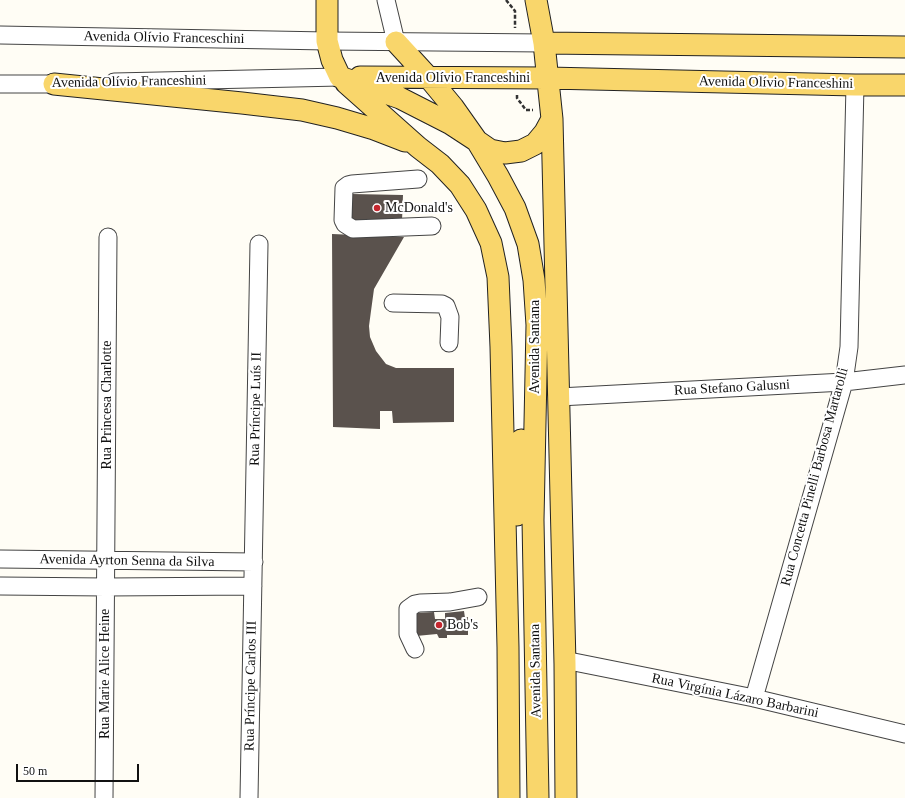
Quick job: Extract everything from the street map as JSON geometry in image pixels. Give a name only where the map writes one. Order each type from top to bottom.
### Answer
[{"type":"main road","points":[[327,0],[327,41],[332,60],[340,77],[418,147],[440,164],[460,185],[476,210],[491,243],[498,277],[506,591],[509,798]]},
{"type":"main road","name":"Avenida Santana","points":[[536,0],[544,43],[552,118],[565,664],[566,798]]},
{"type":"main road","points":[[396,42],[453,107],[477,141],[490,150],[505,153],[521,151],[535,144],[546,132],[552,118]]},
{"type":"main road","points":[[544,43],[905,47]]},
{"type":"main road","name":"Avenida Santana","points":[[340,77],[400,98],[451,124],[477,141],[515,208],[528,244],[534,280],[537,326],[533,520],[538,790]]},
{"type":"main road","name":"Avenida Olívio Franceshini","points":[[340,77],[548,78],[905,85]]},
{"type":"main road","points":[[54,84],[302,110],[374,129],[418,147]]},
{"type":"main road","points":[[506,591],[517,517],[523,379],[537,326]]},
{"type":"main road","points":[[538,790],[546,749],[544,686],[546,678],[565,664]]},
{"type":"street","points":[[390,2],[396,42]]},
{"type":"street","name":"Avenida Olívio Franceschini","points":[[0,35],[327,41]]},
{"type":"street","points":[[327,41],[544,43]]},
{"type":"street","name":"Avenida Olívio Franceshini","points":[[0,84],[340,77]]},
{"type":"street","name":"Rua Concetta Pinelli Barbosa Martarolli","points":[[754,698],[844,382],[849,347],[855,85]]},
{"type":"street","points":[[418,179],[348,185],[344,188],[343,220],[345,224],[353,229],[432,226]]},
{"type":"street","name":"Rua Princesa Charlotte","points":[[106,574],[108,237]]},
{"type":"street","name":"Rua Príncipe Luís II","points":[[253,574],[260,244]]},
{"type":"street","points":[[393,304],[442,304],[446,306],[450,317],[449,343]]},
{"type":"street","name":"Rua Stefano Galusni","points":[[559,397],[844,382],[905,375]]},
{"type":"street","name":"Avenida Ayrton Senna da Silva","points":[[0,559],[106,574],[253,574]]},
{"type":"street","name":"Avenida Ayrton Senna da Silva","points":[[0,586],[106,574],[253,574]]},
{"type":"street","name":"Rua Marie Alice Heine","points":[[104,798],[106,574]]},
{"type":"street","name":"Rua Príncipe Carlos III","points":[[249,798],[253,574]]},
{"type":"street","points":[[415,649],[408,634],[408,609],[415,604],[420,603],[450,602],[478,597]]},
{"type":"street","name":"Rua Virgínia Lázaro Barbarini","points":[[565,664],[574,662],[754,698],[905,734]]},
{"type":"building","name":"McDonald's","points":[[352,194],[403,195],[402,221],[352,221]]},
{"type":"building","points":[[332,234],[404,237],[374,289],[369,326],[370,337],[376,351],[386,364],[396,368],[454,368],[454,422],[393,423],[392,411],[380,411],[380,429],[333,427]]},
{"type":"building","name":"Bob's","points":[[464,611],[465,618],[468,617],[468,635],[447,635],[447,638],[439,638],[437,634],[416,636],[416,613],[434,612],[435,619],[445,619],[445,613]]},
{"type":"place","name":"McDonald's","points":[[377,208]]},
{"type":"place","name":"Bob's","points":[[439,625]]}]
